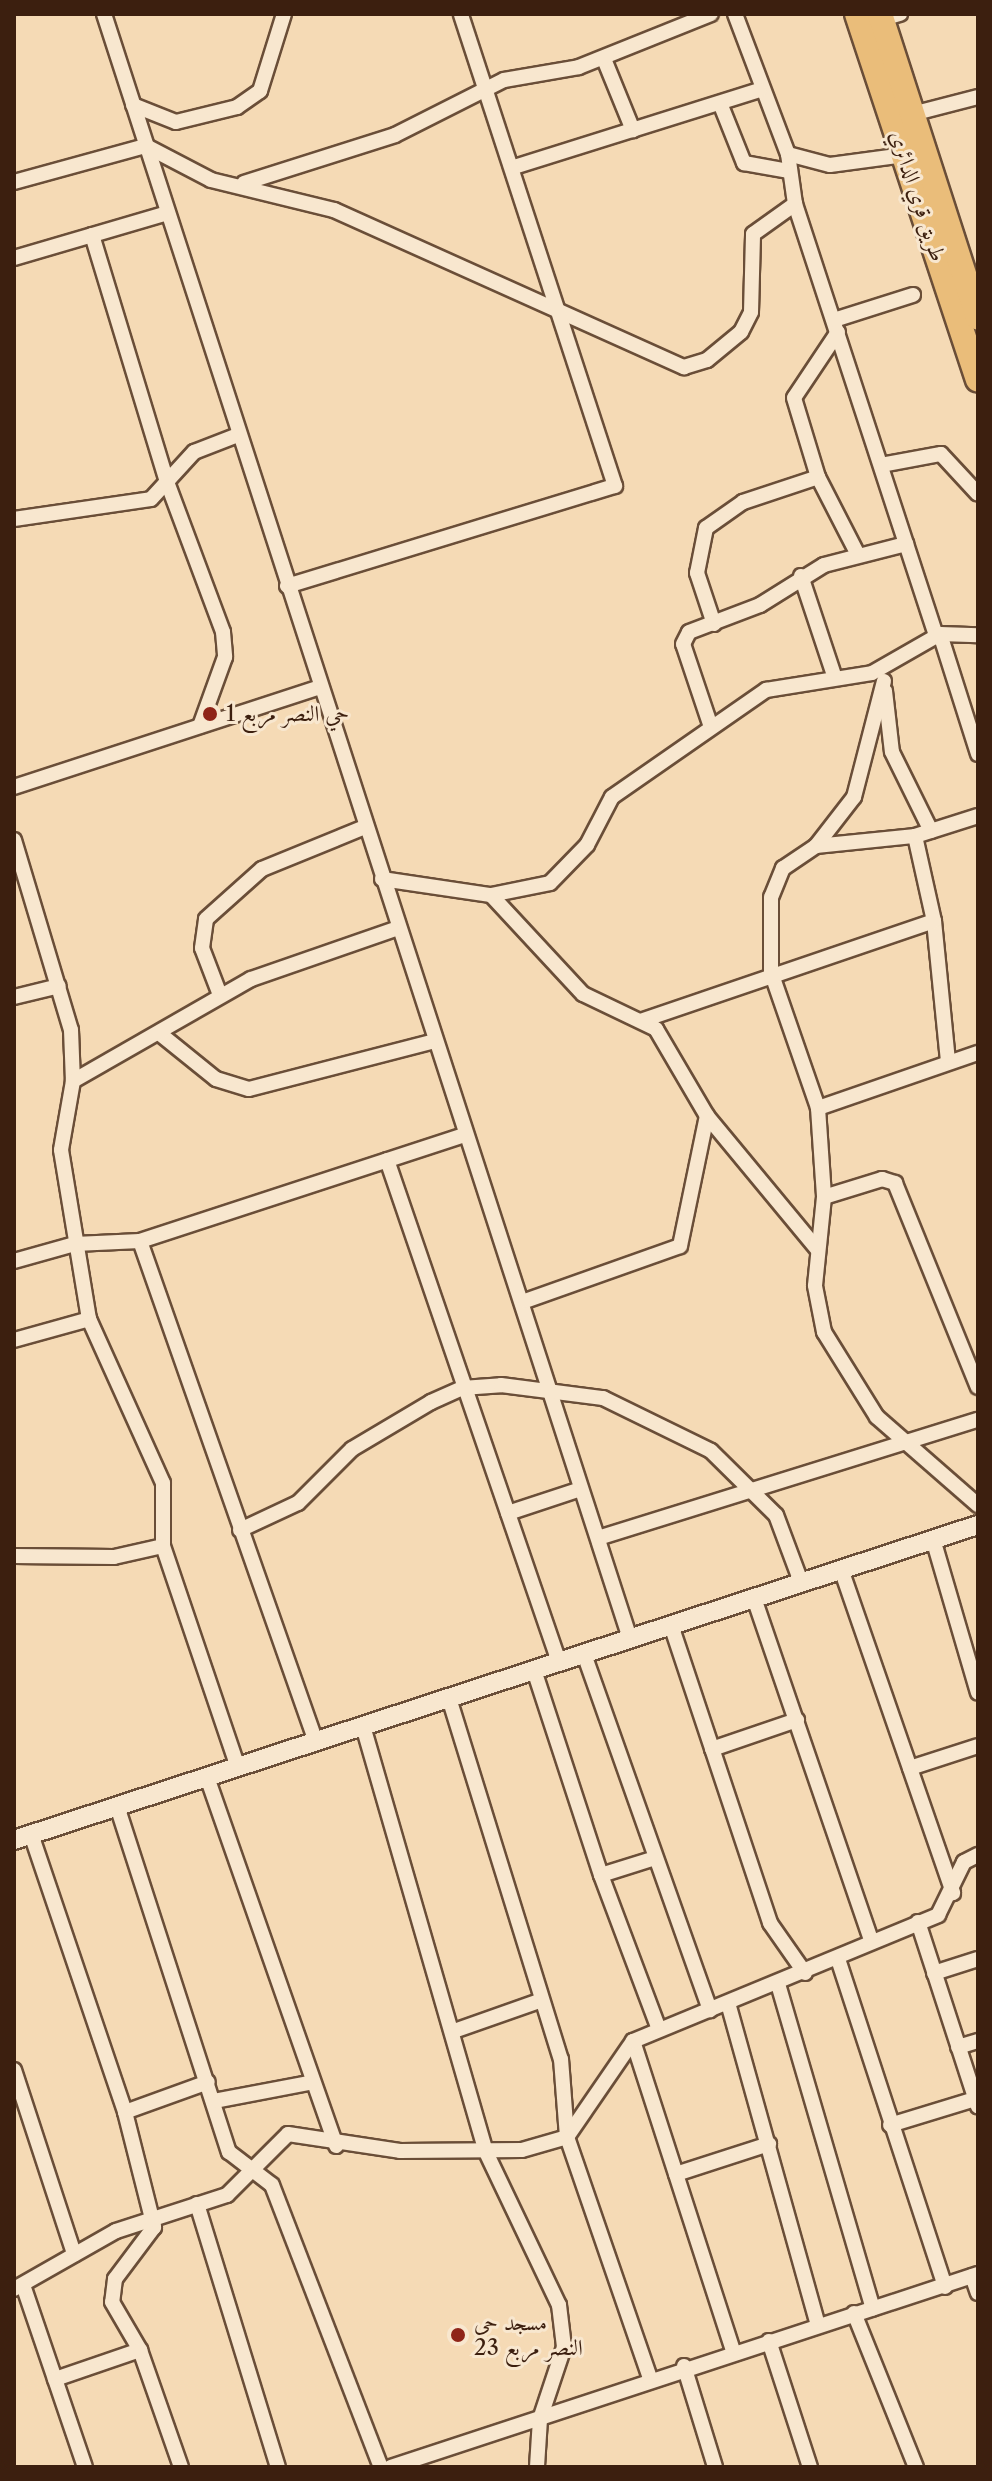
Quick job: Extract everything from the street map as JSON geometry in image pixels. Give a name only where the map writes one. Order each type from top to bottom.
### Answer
[{"type":"highway","name":"طريق قري الدائري","points":[[857,14],[978,379]]},
{"type":"highway","name":"طريق قري الدائري","points":[[887,16],[912,114],[978,318]]},
{"type":"main road","points":[[22,1837],[978,1525]]},
{"type":"street","points":[[104,14],[465,1135],[525,1301],[551,1395],[630,1639]]},
{"type":"street","points":[[133,105],[176,122],[237,107],[260,91],[284,14]]},
{"type":"street","points":[[287,586],[615,486],[555,306],[514,167],[461,14]]},
{"type":"street","points":[[665,14],[670,29]]},
{"type":"street","points":[[242,184],[395,135],[486,87],[604,59],[711,14]]},
{"type":"street","points":[[735,14],[759,90],[788,154],[795,204],[978,754]]},
{"type":"street","points":[[604,59],[633,130]]},
{"type":"street","points":[[514,167],[759,90]]},
{"type":"street","points":[[912,114],[978,97]]},
{"type":"street","points":[[720,103],[744,163],[789,171]]},
{"type":"street","points":[[14,182],[146,146],[181,169],[334,210],[555,306],[667,363],[707,360],[741,332],[751,312],[753,234],[795,204]]},
{"type":"street","points":[[788,154],[830,165],[904,155]]},
{"type":"street","points":[[14,258],[168,213]]},
{"type":"street","points":[[92,235],[167,482],[223,632],[225,657],[200,726]]},
{"type":"street","points":[[857,553],[818,477],[794,398],[836,326],[913,295]]},
{"type":"street","points":[[14,519],[131,506],[167,482],[194,452],[238,435]]},
{"type":"street","points":[[881,465],[941,454],[978,494]]},
{"type":"street","points":[[714,624],[697,573],[706,528],[743,502],[818,477]]},
{"type":"street","points":[[710,724],[683,644],[689,632],[760,605],[801,576],[857,553],[906,544]]},
{"type":"street","points":[[801,576],[834,675]]},
{"type":"street","points":[[382,879],[491,895],[550,883],[587,845],[612,797],[710,724],[775,686],[834,675],[885,674],[938,634],[978,635]]},
{"type":"street","points":[[885,674],[892,752],[931,831]]},
{"type":"street","points":[[885,674],[854,797],[816,846],[783,868],[771,897],[771,972],[818,1108],[824,1197],[815,1286],[824,1332],[843,1371],[900,1443],[978,1505]]},
{"type":"street","points":[[14,787],[320,687]]},
{"type":"street","points":[[816,846],[915,836],[978,816]]},
{"type":"street","points":[[220,995],[202,948],[206,919],[262,869],[365,827]]},
{"type":"street","points":[[915,836],[934,921],[948,1062]]},
{"type":"street","points":[[14,840],[71,1030],[73,1081],[61,1150],[89,1319],[163,1483],[163,1546],[238,1767]]},
{"type":"street","points":[[491,895],[583,994],[643,1020],[656,1029],[707,1116],[818,1250]]},
{"type":"street","points":[[643,1020],[771,972],[934,921]]},
{"type":"street","points":[[73,1081],[220,995],[398,928]]},
{"type":"street","points":[[14,997],[59,986]]},
{"type":"street","points":[[159,1033],[216,1079],[249,1089],[435,1041]]},
{"type":"street","points":[[818,1108],[976,1054],[978,1071]]},
{"type":"street","points":[[525,1301],[680,1246],[707,1116]]},
{"type":"street","points":[[14,1261],[75,1244],[140,1241],[465,1135]]},
{"type":"street","points":[[387,1160],[462,1388],[559,1662]]},
{"type":"street","points":[[824,1197],[882,1179],[895,1183],[978,1387]]},
{"type":"street","points":[[140,1241],[316,1742]]},
{"type":"street","points":[[14,1340],[89,1319]]},
{"type":"street","points":[[240,1530],[298,1503],[352,1449],[462,1388],[501,1385],[551,1395],[603,1398],[652,1415],[756,1489],[776,1515],[801,1582]]},
{"type":"street","points":[[598,1538],[978,1420]]},
{"type":"street","points":[[508,1513],[581,1489]]},
{"type":"street","points":[[933,1539],[978,1693]]},
{"type":"street","points":[[14,1556],[114,1557],[163,1546]]},
{"type":"street","points":[[841,1569],[953,1893]]},
{"type":"street","points":[[754,1598],[870,1937]]},
{"type":"street","points":[[671,1625],[770,1923],[805,1973]]},
{"type":"street","points":[[584,1654],[652,1859],[710,2010]]},
{"type":"street","points":[[534,1670],[601,1875],[659,2029]]},
{"type":"street","points":[[449,1698],[561,2059],[567,2137],[650,2378]]},
{"type":"street","points":[[712,1749],[797,1720]]},
{"type":"street","points":[[363,1726],[454,2031],[485,2150],[559,2305],[564,2347],[540,2419],[537,2467]]},
{"type":"street","points":[[910,1768],[978,1746]]},
{"type":"street","points":[[207,1777],[309,2083],[336,2146]]},
{"type":"street","points":[[117,1806],[230,2153],[272,2185],[381,2467]]},
{"type":"street","points":[[22,1837],[125,2112],[154,2217],[112,2294],[123,2331],[140,2350],[181,2467]]},
{"type":"street","points":[[85,2467],[55,2379],[18,2287],[74,2254],[154,2217],[227,2195],[288,2134],[336,2146],[485,2150],[534,2149],[567,2137],[633,2041],[838,1959],[870,1937],[945,1911],[964,1862],[978,1855]]},
{"type":"street","points":[[601,1875],[652,1859]]},
{"type":"street","points":[[890,2125],[977,2103],[918,1922]]},
{"type":"street","points":[[838,1959],[945,2287]]},
{"type":"street","points":[[934,1973],[978,1959]]},
{"type":"street","points":[[778,1984],[873,2308]]},
{"type":"street","points":[[454,2031],[542,2000]]},
{"type":"street","points":[[728,2003],[818,2325]]},
{"type":"street","points":[[633,2041],[733,2351]]},
{"type":"street","points":[[958,2047],[978,2041]]},
{"type":"street","points":[[14,2070],[74,2254]]},
{"type":"street","points":[[125,2112],[208,2082]]},
{"type":"street","points":[[214,2101],[309,2083]]},
{"type":"street","points":[[676,2174],[769,2144]]},
{"type":"street","points":[[197,2204],[278,2467]]},
{"type":"street","points":[[391,2467],[540,2419],[684,2366],[945,2287],[975,2275],[978,2293]]},
{"type":"street","points":[[854,2313],[916,2467]]},
{"type":"street","points":[[769,2341],[810,2467]]},
{"type":"street","points":[[55,2379],[140,2350]]},
{"type":"street","points":[[684,2366],[715,2467]]},
{"type":"place","name":"حي النصر مربع 1","points":[[210,714]]},
{"type":"place","name":"مسجد حي النصر مربع 23","points":[[458,2335]]}]
